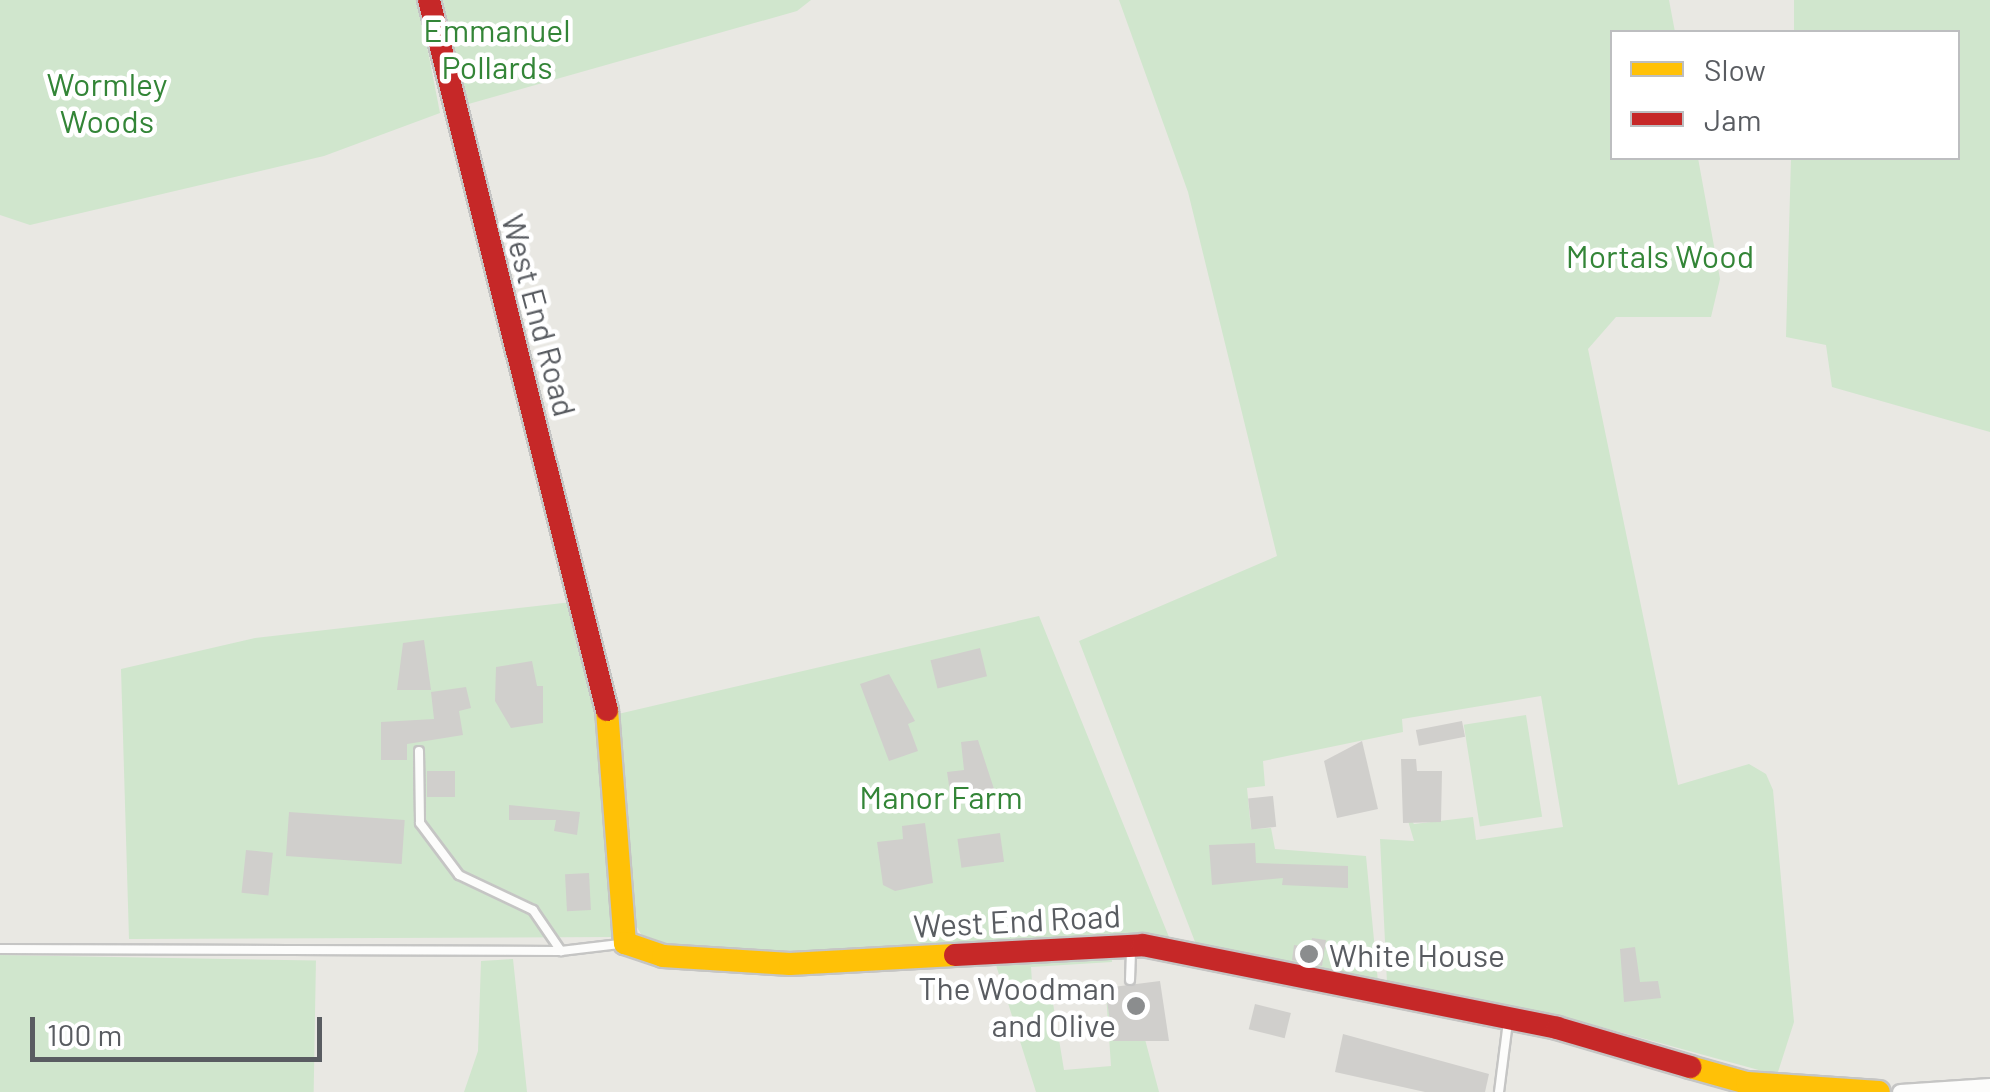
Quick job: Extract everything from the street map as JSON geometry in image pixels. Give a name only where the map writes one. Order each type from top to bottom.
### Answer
[{"type":"street","name":"West End Road","points":[[429,0],[610,718],[625,943],[663,956],[790,964],[1131,944],[1509,1018],[1747,1083],[1875,1092]]},
{"type":"street","points":[[1900,1092],[1990,1086]]},
{"type":"lane","points":[[419,750],[420,823],[458,875],[533,910],[561,950]]},
{"type":"lane","name":"West End Road","points":[[0,948],[561,950],[625,943]]},
{"type":"lane","points":[[1130,980],[1131,944]]},
{"type":"lane","points":[[1499,1092],[1509,1018]]},
{"type":"green space","name":"Wormley Woods","points":[[0,0],[418,0],[440,113],[324,156],[30,225],[0,215]]},
{"type":"green space","name":"Emmanuel Pollards","points":[[441,0],[811,0],[797,11],[465,105]]},
{"type":"green space","name":"Mortals Wood","points":[[1119,0],[1669,0],[1675,30],[1610,30],[1610,160],[1698,160],[1720,279],[1711,317],[1616,317],[1588,349],[1678,785],[1749,764],[1766,774],[1773,790],[1794,1022],[1777,1075],[1583,1022],[1387,983],[1380,839],[1414,841],[1406,814],[1414,824],[1473,817],[1476,840],[1563,827],[1541,696],[1402,719],[1403,732],[1263,761],[1265,786],[1247,788],[1251,829],[1271,828],[1275,849],[1366,856],[1378,982],[1197,947],[1079,641],[1277,556],[1188,192]]},
{"type":"green space","points":[[1794,0],[1990,0],[1990,432],[1832,387],[1826,345],[1786,337],[1791,160],[1960,160],[1960,30],[1794,30]]},
{"type":"green space","points":[[572,602],[603,732],[614,937],[129,939],[121,669],[255,638]]},
{"type":"green space","name":"Manor Farm","points":[[1039,616],[1171,942],[1096,936],[797,957],[661,949],[644,939],[635,924],[618,714]]},
{"type":"green space","points":[[1526,715],[1542,817],[1480,827],[1464,725]]},
{"type":"green space","points":[[1112,953],[1112,962],[1031,967],[1033,998],[1052,997],[1064,1070],[1111,1066],[1106,994],[1113,1040],[1142,1028],[1159,1092],[1036,1092],[996,965]]},
{"type":"green space","points":[[0,955],[316,961],[314,1092],[0,1092]]},
{"type":"green space","points":[[513,959],[527,1092],[464,1092],[478,1051],[481,961]]},
{"type":"building","points":[[424,640],[431,690],[397,690],[403,643]]},
{"type":"building","points":[[980,648],[987,676],[938,688],[931,660]]},
{"type":"building","points":[[532,661],[537,686],[543,686],[543,723],[511,728],[495,701],[496,667]]},
{"type":"building","points":[[889,674],[915,721],[908,724],[918,751],[889,761],[860,684]]},
{"type":"building","points":[[466,687],[471,708],[459,711],[463,735],[407,744],[407,760],[381,760],[381,722],[434,719],[431,692]]},
{"type":"building","points":[[1462,721],[1465,737],[1419,746],[1416,730]]},
{"type":"building","points":[[978,740],[995,792],[951,799],[947,772],[964,770],[961,742]]},
{"type":"building","points":[[1362,741],[1378,809],[1337,818],[1324,761]]},
{"type":"building","points":[[1401,759],[1416,759],[1417,771],[1442,771],[1441,822],[1403,823]]},
{"type":"building","points":[[427,771],[455,771],[455,797],[427,797]]},
{"type":"building","points":[[1273,796],[1276,827],[1251,829],[1248,799]]},
{"type":"building","points":[[509,805],[580,812],[577,835],[554,831],[556,820],[509,820]]},
{"type":"building","points":[[289,812],[405,820],[402,864],[286,856]]},
{"type":"building","points":[[925,823],[933,883],[895,891],[883,885],[877,842],[903,839],[902,826]]},
{"type":"building","points":[[1000,833],[1004,862],[961,868],[957,839]]},
{"type":"building","points":[[1255,843],[1256,863],[1348,866],[1348,888],[1282,885],[1283,878],[1212,885],[1209,845]]},
{"type":"building","points":[[246,850],[273,853],[268,896],[242,893]]},
{"type":"building","points":[[589,873],[591,910],[567,911],[565,874]]},
{"type":"building","name":"White House","points":[[1312,938],[1326,940],[1322,966],[1292,960],[1294,945],[1310,947]]},
{"type":"building","points":[[1635,947],[1640,982],[1658,981],[1661,998],[1624,1002],[1620,949]]},
{"type":"building","name":"The Woodman and Olive","points":[[1160,981],[1169,1041],[1113,1041],[1105,988]]},
{"type":"building","points":[[1255,1004],[1291,1013],[1285,1038],[1249,1029]]},
{"type":"building","points":[[1343,1034],[1489,1074],[1485,1092],[1425,1092],[1335,1072]]},
{"type":"traffic: slow","points":[[607,710],[625,943],[663,956],[790,964],[955,955]]},
{"type":"traffic: slow","points":[[1690,1067],[1747,1083],[1879,1092]]},
{"type":"traffic: jam","points":[[429,0],[607,710]]},
{"type":"traffic: jam","points":[[955,955],[1143,945],[1557,1028],[1690,1067]]},
{"type":"place","name":"White House","points":[[1309,954]]},
{"type":"place","name":"The Woodman and Olive","points":[[1136,1006]]}]
